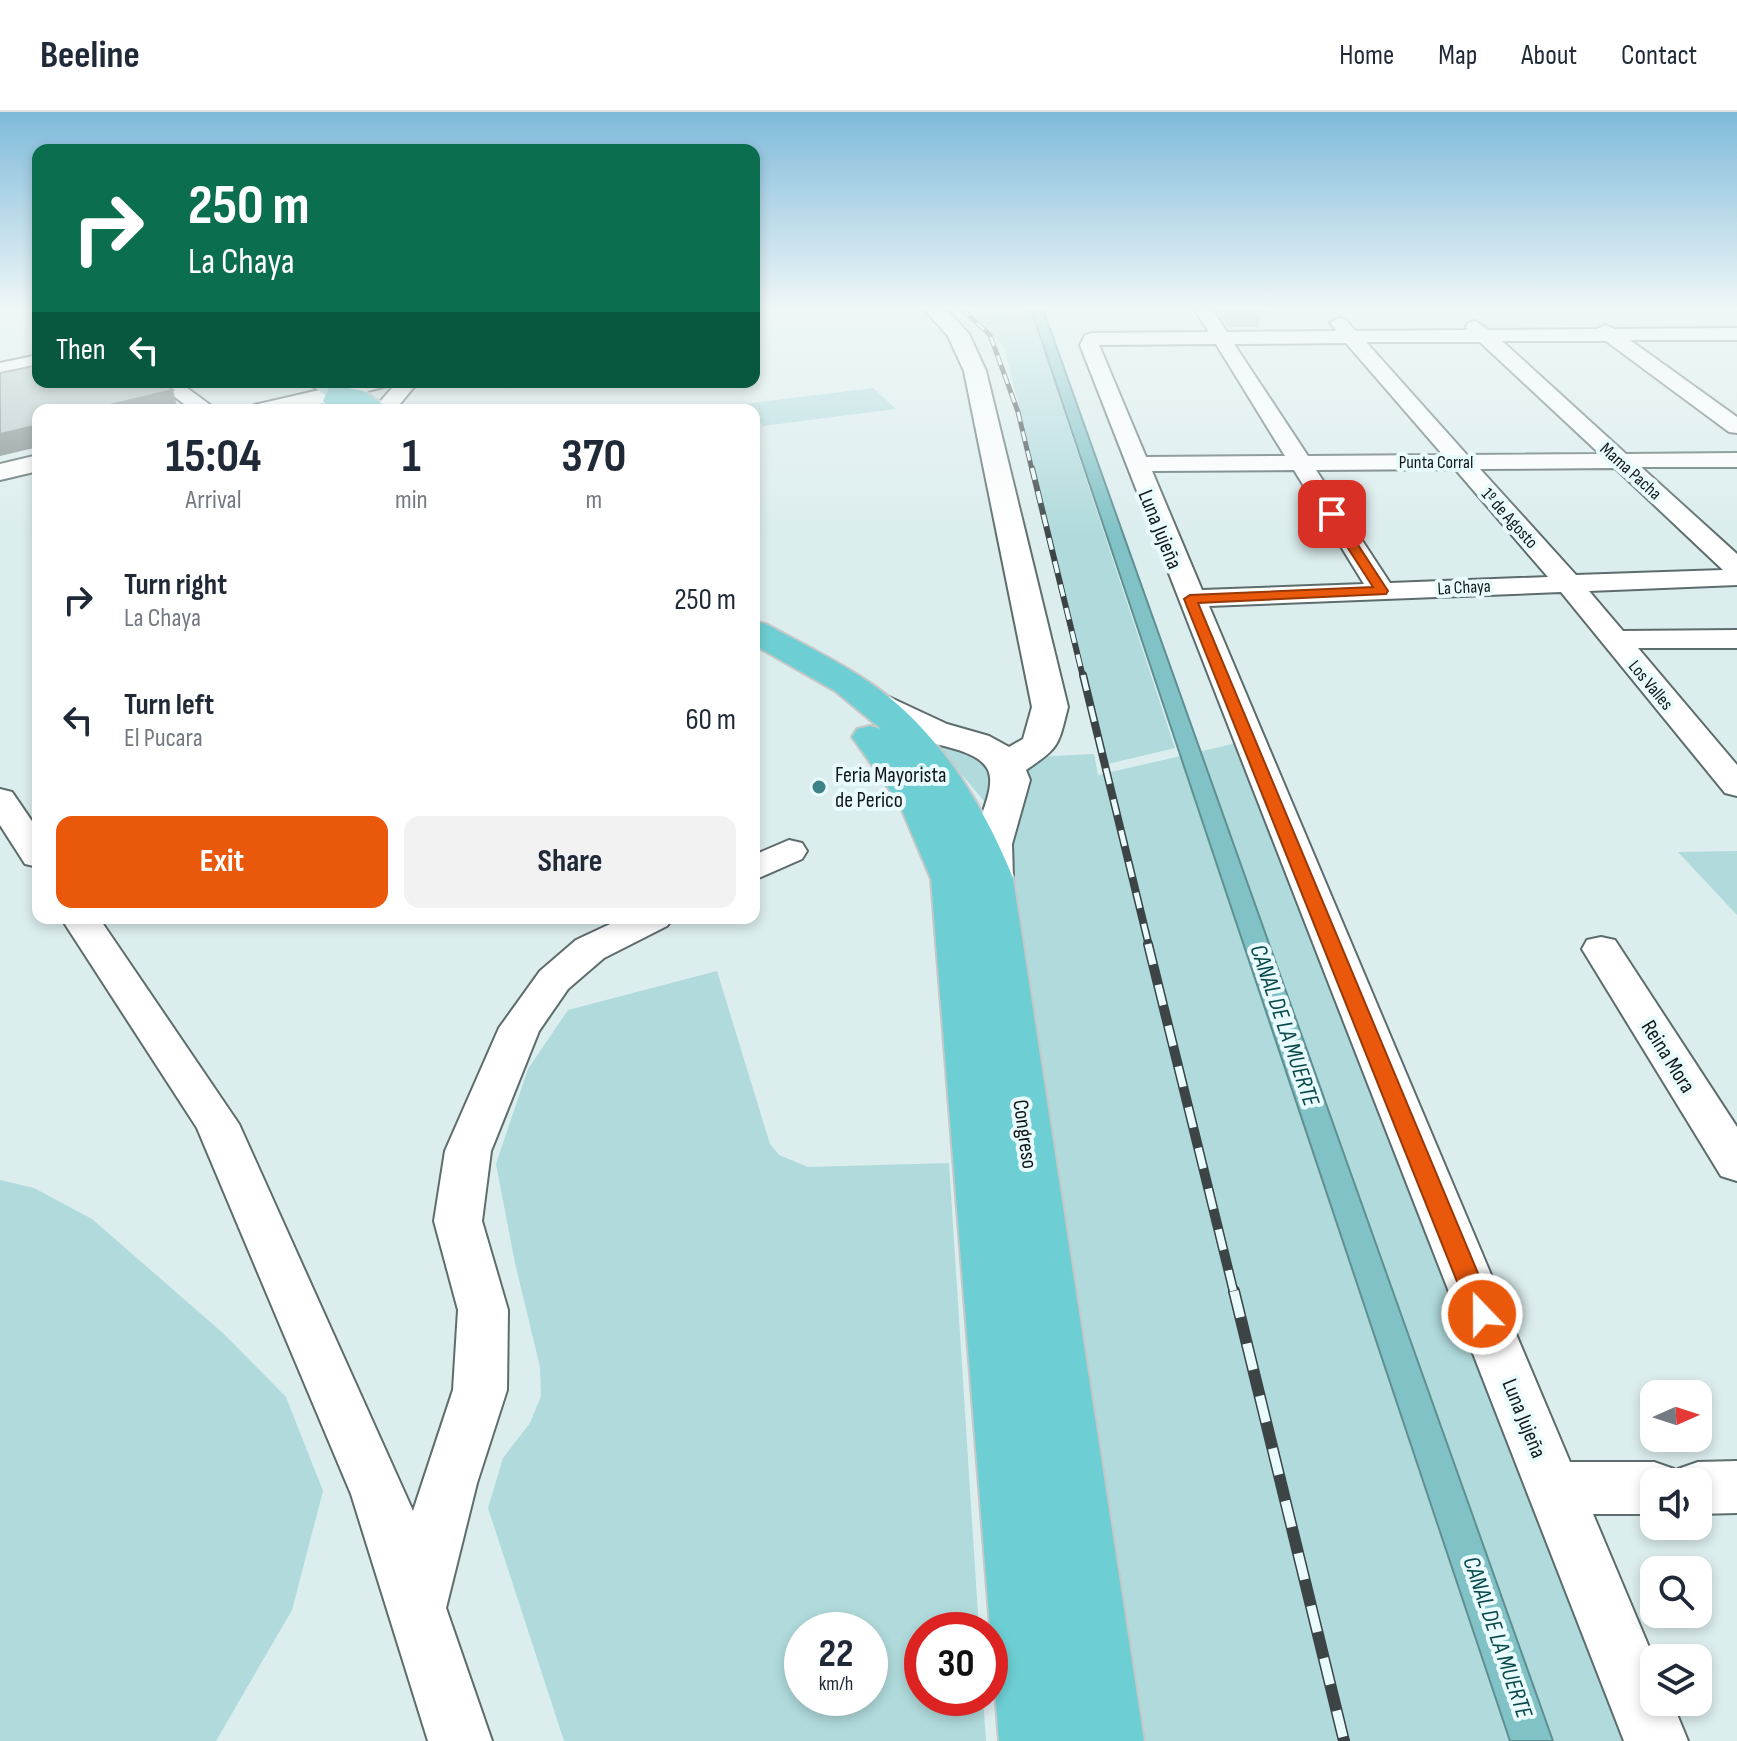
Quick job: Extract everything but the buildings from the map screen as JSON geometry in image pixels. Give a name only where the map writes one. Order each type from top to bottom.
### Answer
[{"type":"main road","points":[[335,395],[356,396],[371,404]]},
{"type":"main road","name":"Congreso","points":[[760,635],[876,705],[909,738],[943,780],[972,827],[992,878],[1107,1741]]},
{"type":"main road","points":[[760,659],[847,713],[878,745],[901,774],[935,832],[952,879],[1036,1741]]},
{"type":"street","points":[[978,385],[1050,707],[1040,744],[1006,766]]},
{"type":"street","name":"Luna Jujeña","points":[[1104,385],[1656,1741]]},
{"type":"street","points":[[1250,385],[1382,591]]},
{"type":"street","name":"1º de Agosto","points":[[1393,385],[1567,582]]},
{"type":"street","name":"Mama Pacha","points":[[1538,385],[1737,568]]},
{"type":"street","points":[[1680,385],[1737,427]]},
{"type":"street","points":[[174,388],[197,404]]},
{"type":"street","points":[[292,404],[359,388]]},
{"type":"street","points":[[388,404],[402,388]]},
{"type":"street","name":"Punta Corral","points":[[1135,464],[1737,460]]},
{"type":"street","points":[[0,472],[32,464]]},
{"type":"street","name":"La Chaya","points":[[1190,599],[1737,577]]},
{"type":"street","name":"Los Valles","points":[[1567,582],[1737,786]]},
{"type":"street","points":[[1613,640],[1737,639]]},
{"type":"street","points":[[876,705],[934,732],[976,744],[1002,759],[1011,780],[992,844],[992,878]]},
{"type":"street","points":[[0,799],[32,847]]},
{"type":"street","points":[[760,866],[789,851]]},
{"type":"street","points":[[84,924],[217,1124],[379,1494],[460,1741]]},
{"type":"street","points":[[416,1609],[449,1483],[480,1390],[483,1310],[458,1221],[468,1151],[520,1028],[554,980],[590,949],[642,924]]},
{"type":"street","name":"Reina Mora","points":[[1601,949],[1737,1164]]},
{"type":"street","points":[[1712,1488],[1737,1487]]},
{"type":"street","points":[[1553,1488],[1640,1488]]},
{"type":"shaded area","points":[[1013,385],[1055,385],[1175,748],[1108,764]]},
{"type":"shaded area","points":[[873,388],[896,409],[763,426],[760,422],[760,404],[744,404]]},
{"type":"shaded area","points":[[934,742],[985,759],[994,791],[984,801]]},
{"type":"shaded area","points":[[1237,743],[1628,1741],[1119,1741],[1000,834],[1010,758],[1094,754],[1098,775]]},
{"type":"shaded area","points":[[1737,851],[1737,915],[1678,852]]},
{"type":"shaded area","points":[[717,971],[770,1144],[779,1155],[808,1167],[949,1163],[978,1612],[904,1612],[904,1716],[984,1716],[986,1741],[564,1741],[488,1508],[503,1458],[530,1423],[541,1396],[540,1367],[515,1263],[496,1164],[528,1069],[568,1010]]},
{"type":"shaded area","points":[[0,1180],[34,1188],[92,1219],[224,1334],[286,1397],[323,1491],[292,1610],[216,1741],[0,1741]]},
{"type":"water","name":"CANAL DE LA MUERTE","points":[[1056,385],[1070,385],[1553,1741],[1510,1741]]},
{"type":"railway","points":[[1008,385],[1032,470]]},
{"type":"railway","points":[[1032,468],[1083,677]]},
{"type":"railway","points":[[1083,675],[1149,946]]},
{"type":"railway","points":[[1148,944],[1234,1293]]},
{"type":"railway","points":[[1234,1291],[1344,1741]]},
{"type":"place","name":"Feria Mayorista de Perico","points":[[819,787]]},
{"type":"route","points":[[1332,514],[1382,591],[1190,599],[1482,1314]]}]
